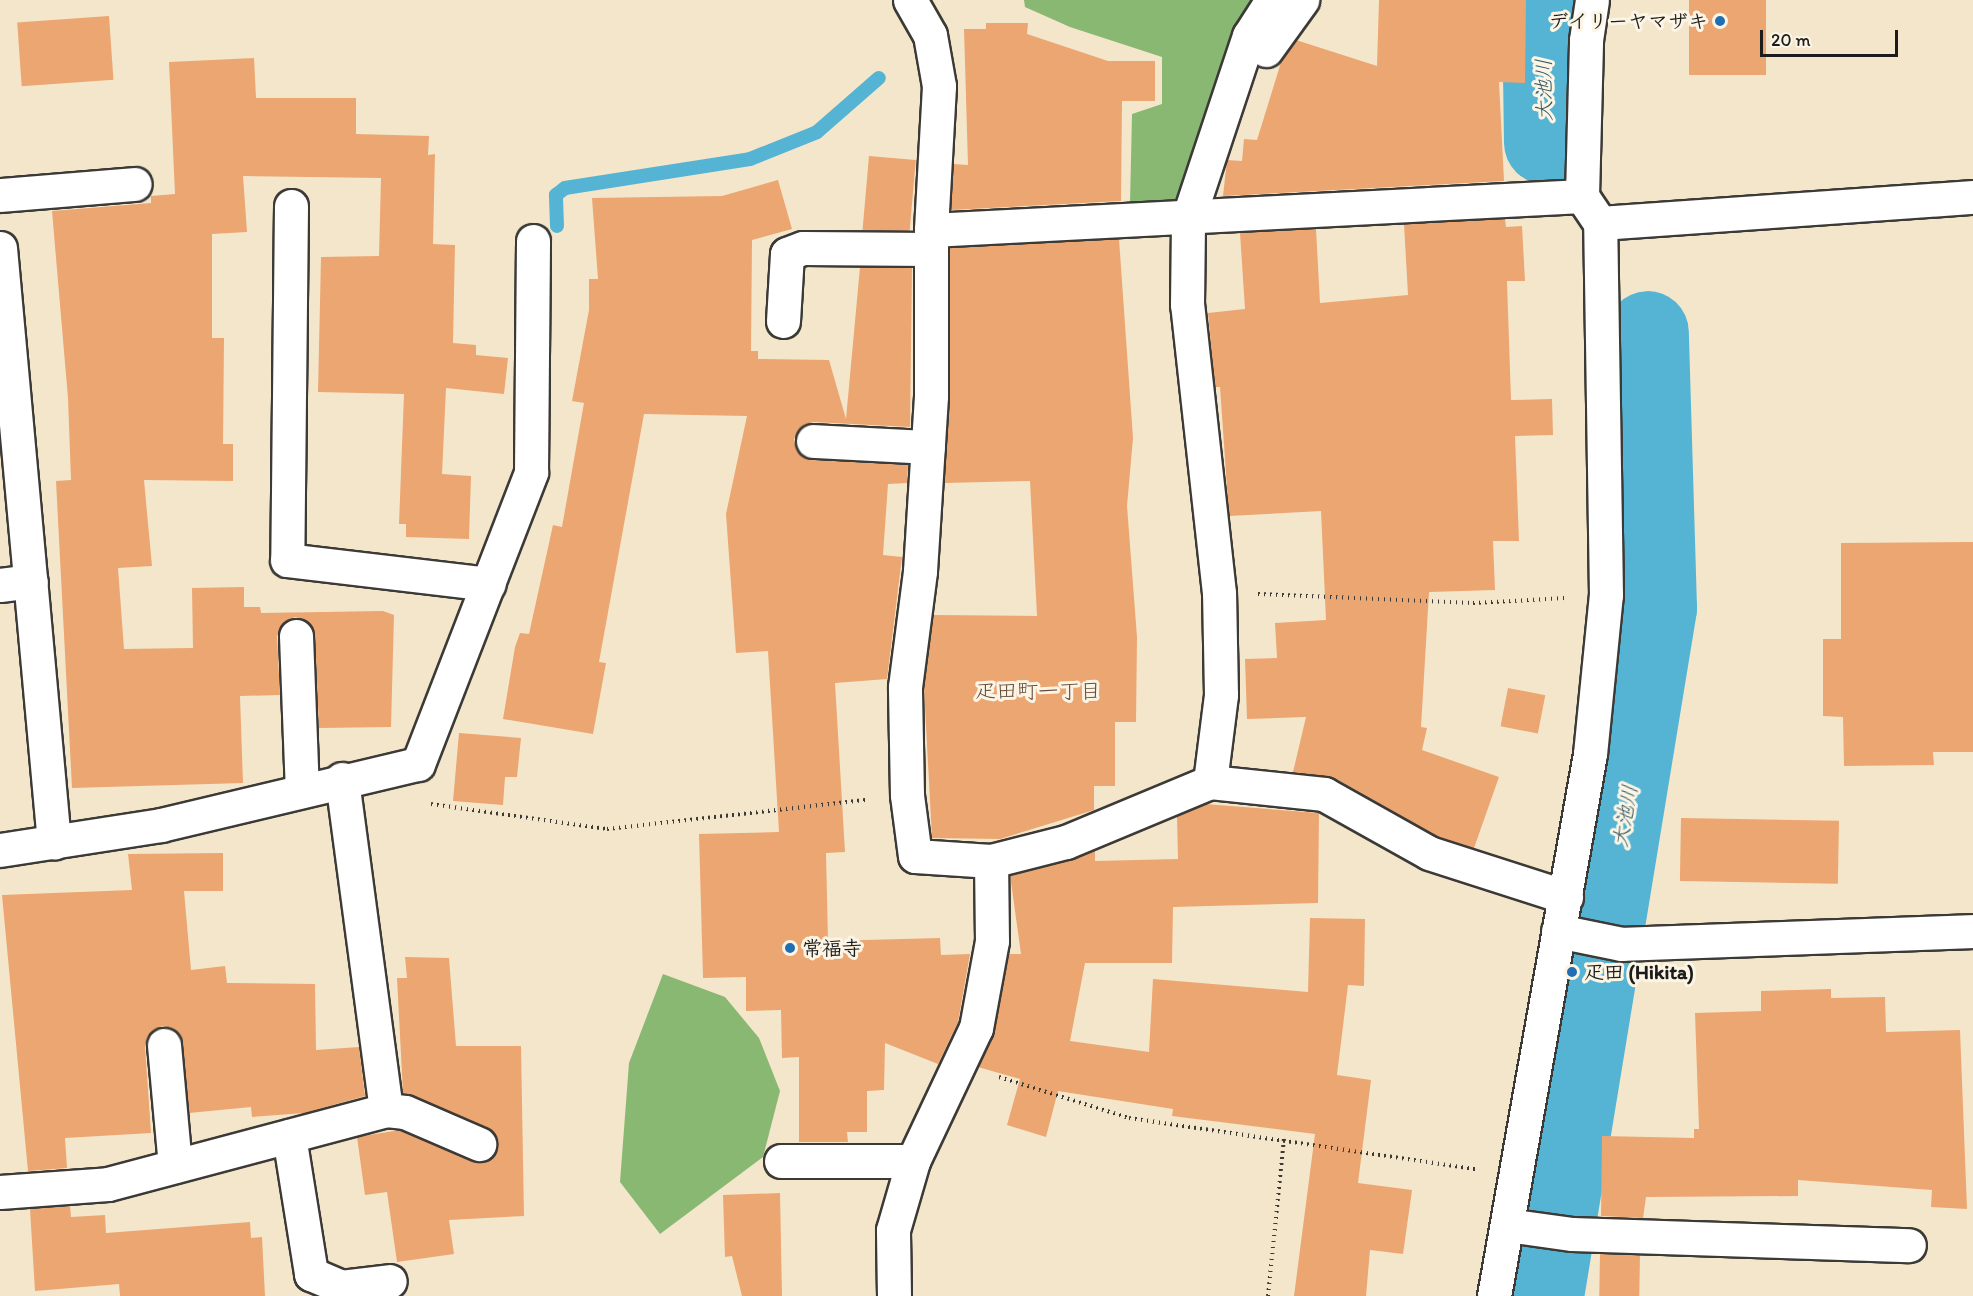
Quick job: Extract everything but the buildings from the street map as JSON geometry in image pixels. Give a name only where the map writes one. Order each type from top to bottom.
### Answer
[{"type":"street","points":[[910,0],[930,35],[939,86],[931,240],[928,447],[920,571],[905,687],[907,795],[915,856],[991,861],[1066,842],[1210,782],[1324,794],[1430,853],[1566,897]]},
{"type":"street","points":[[1210,782],[1221,695],[1219,593],[1187,305],[1188,219],[1250,36],[1272,0]]},
{"type":"street","points":[[1228,106],[1302,0]]},
{"type":"street","points":[[1494,1296],[1515,1227],[1516,1175],[1567,933],[1566,897],[1590,754],[1606,595],[1600,224],[1582,196],[1586,40],[1592,0]]},
{"type":"street","points":[[0,195],[135,184]]},
{"type":"street","points":[[783,321],[787,254],[803,248],[1188,219],[1582,196]]},
{"type":"street","points":[[1600,224],[1973,197]]},
{"type":"street","points":[[291,206],[286,560],[489,584]]},
{"type":"street","points":[[0,850],[161,825],[342,779],[418,764],[531,472],[533,241]]},
{"type":"street","points":[[0,248],[15,583],[54,843]]},
{"type":"street","points":[[813,441],[928,447]]},
{"type":"street","points":[[296,636],[302,789]]},
{"type":"street","points":[[342,779],[386,1110]]},
{"type":"street","points":[[894,1296],[893,1230],[913,1161],[962,1065],[976,1029],[992,941],[991,861]]},
{"type":"street","points":[[1567,933],[1622,944],[1973,931]]},
{"type":"street","points":[[164,1045],[175,1166]]},
{"type":"street","points":[[0,1192],[108,1184],[386,1110],[405,1112],[478,1144]]},
{"type":"street","points":[[289,1136],[311,1274],[341,1287],[390,1281]]},
{"type":"street","points":[[781,1161],[913,1161]]},
{"type":"street","points":[[1515,1227],[1572,1234],[1909,1245]]},
{"type":"path","points":[[1219,593],[1473,603],[1606,595]]},
{"type":"path","points":[[418,764],[426,804],[607,829],[705,822],[907,795]]},
{"type":"path","points":[[962,1065],[1129,1118],[1284,1139],[1516,1175]]},
{"type":"path","points":[[1268,1296],[1284,1139]]},
{"type":"green space","points":[[1024,0],[1259,0],[1180,203],[1130,204],[1132,114],[1162,104],[1162,57],[1070,27],[1025,7]]},
{"type":"green space","points":[[663,974],[725,997],[759,1038],[780,1091],[763,1157],[660,1234],[620,1182],[629,1063]]},
{"type":"waterway","name":"大池川","points":[[1543,0],[1545,143]]},
{"type":"waterway","points":[[557,226],[556,195],[565,188],[750,159],[817,132],[879,78]]},
{"type":"waterway","name":"大池川","points":[[1543,1296],[1656,608],[1648,332]]},
{"type":"place","name":"デイリーヤマザキ","points":[[1720,21]]},
{"type":"place","name":"常福寺","points":[[790,948]]},
{"type":"place","name":"疋田 (Hikita)","points":[[1572,972]]},
{"type":"district","name":"疋田町一丁目","points":[[1038,691]]}]
